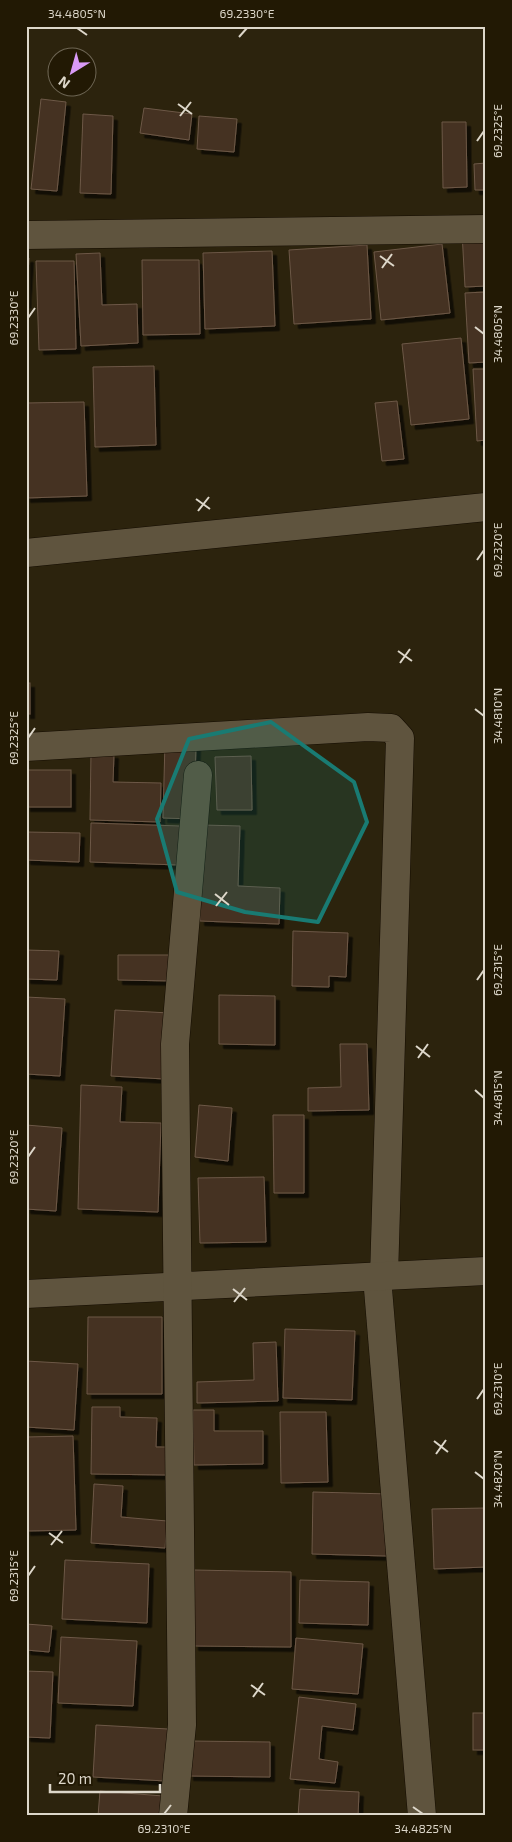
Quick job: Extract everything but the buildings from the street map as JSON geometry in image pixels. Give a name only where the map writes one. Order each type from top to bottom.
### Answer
[{"type":"street","points":[[26,235],[486,229]]},
{"type":"street","points":[[26,553],[486,507]]},
{"type":"street","points":[[26,747],[368,727],[391,728],[400,738],[380,1277],[422,1816]]},
{"type":"street","points":[[173,1816],[182,1725],[175,1044],[198,775]]},
{"type":"street","points":[[26,1294],[486,1271]]},
{"type":"highlighted area","points":[[271,722],[354,782],[367,822],[318,922],[245,912],[177,892],[157,819],[189,739]]}]
